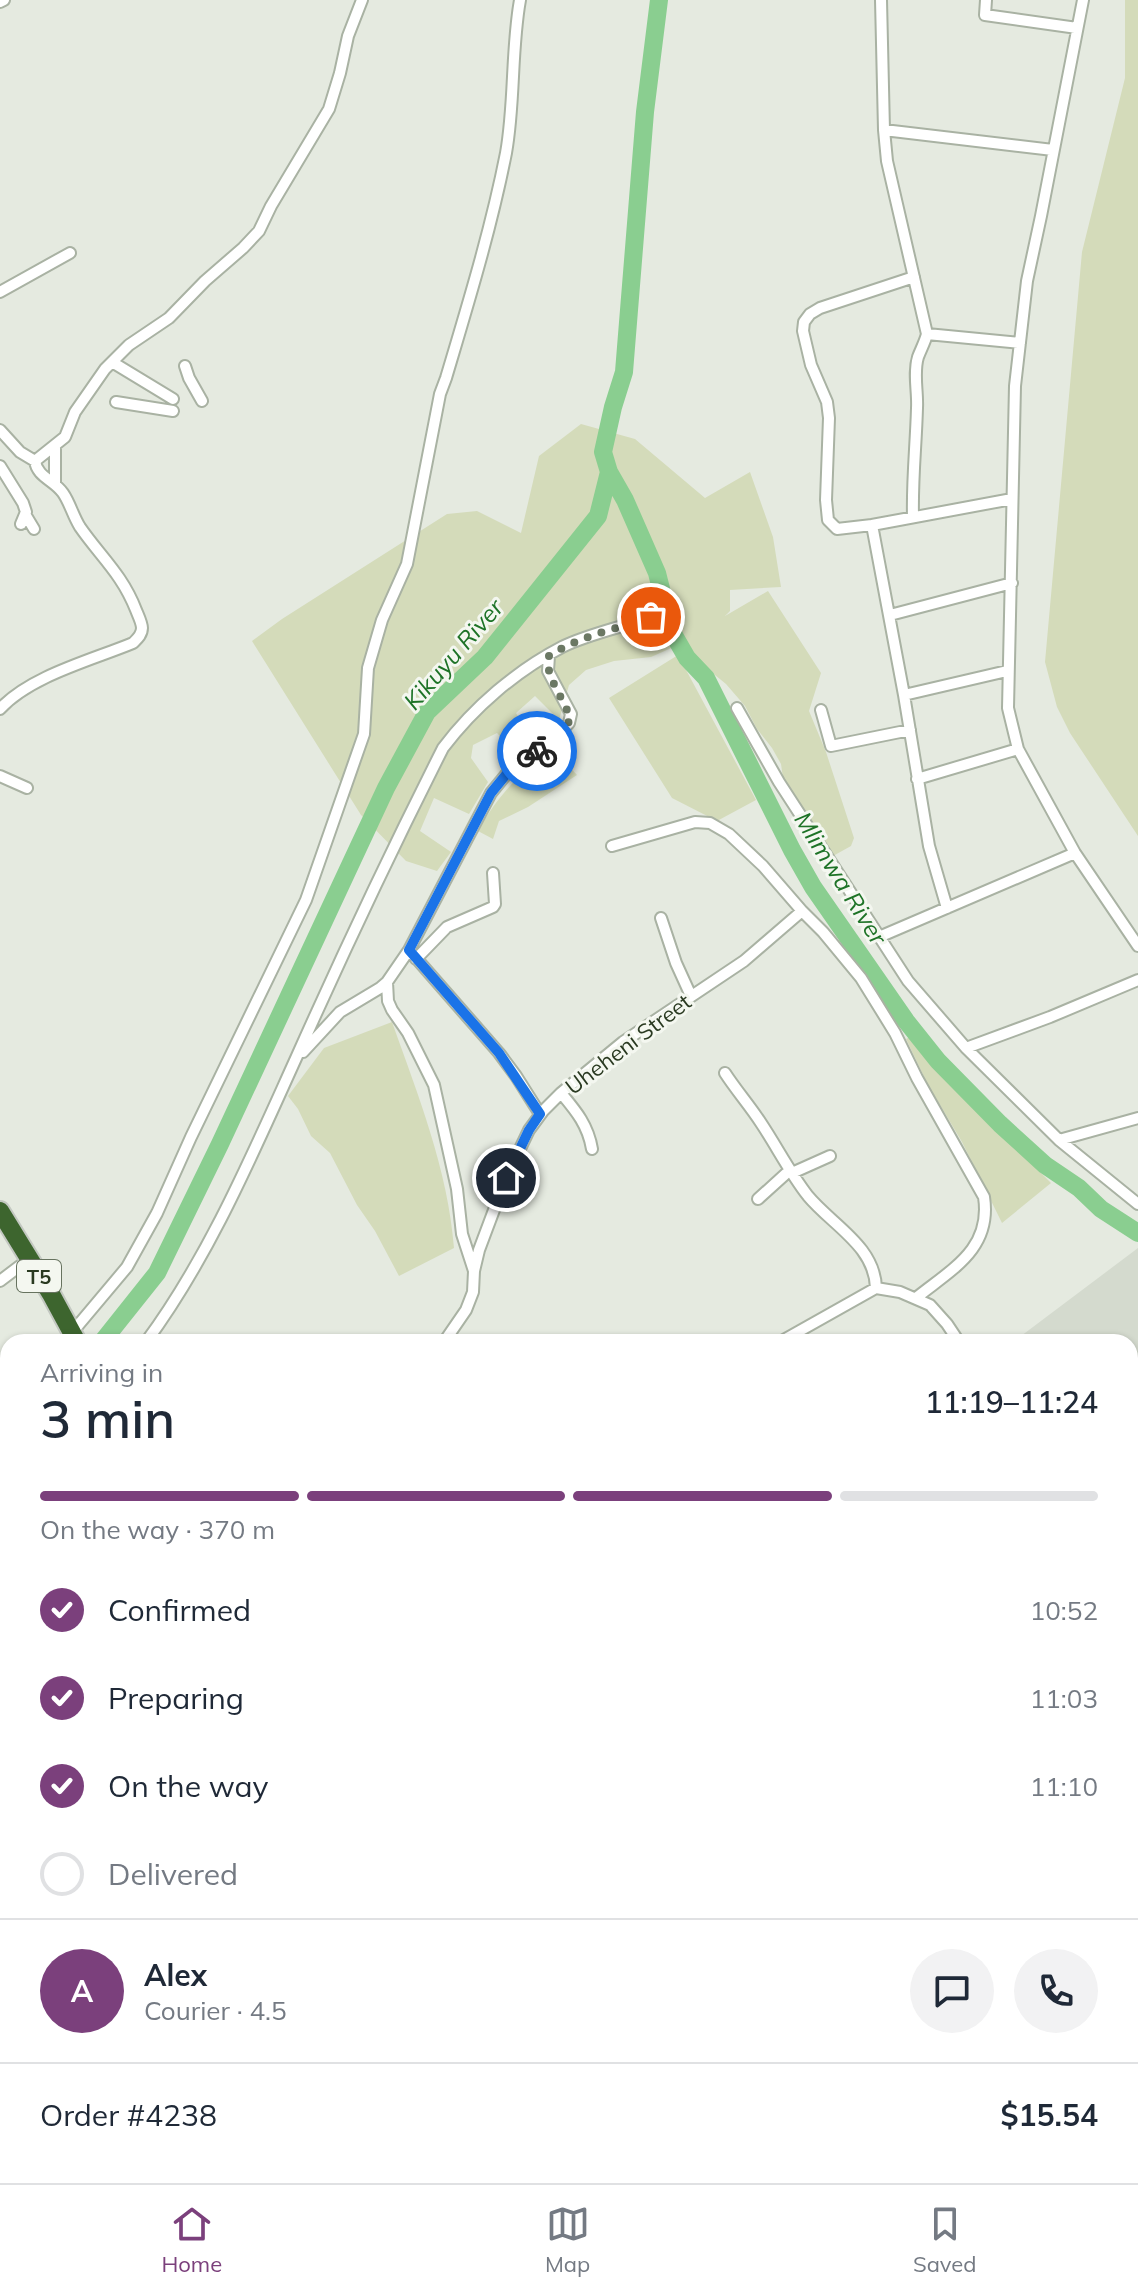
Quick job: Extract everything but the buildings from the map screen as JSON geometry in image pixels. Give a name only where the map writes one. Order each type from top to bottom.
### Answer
[{"type":"highway","name":"T5","points":[[0,1211],[69,1334]]},
{"type":"street","points":[[35,461],[65,437],[85,396],[112,362],[129,345],[169,318],[259,231],[329,109],[348,36],[362,0]]},
{"type":"street","points":[[77,1334],[127,1267],[157,1213],[306,900],[364,734],[368,668],[382,620],[407,564],[440,394],[480,260],[506,151],[520,0]]},
{"type":"street","points":[[881,0],[887,161],[927,334],[916,372],[918,404],[912,476],[913,517]]},
{"type":"street","points":[[986,0],[985,15],[1077,28]]},
{"type":"street","points":[[1083,0],[1027,281],[1015,386],[1008,708],[1018,749],[1075,853],[1138,946]]},
{"type":"street","points":[[884,130],[1053,150]]},
{"type":"street","points":[[0,292],[70,253]]},
{"type":"street","points":[[914,277],[820,308],[804,322],[805,343],[829,418],[828,520],[837,529],[1012,499]]},
{"type":"street","points":[[927,334],[1020,343]]},
{"type":"street","points":[[112,362],[173,405],[116,402]]},
{"type":"street","points":[[185,366],[202,401]]},
{"type":"street","points":[[0,430],[20,452],[35,461]]},
{"type":"street","points":[[55,446],[55,483]]},
{"type":"street","points":[[0,709],[28,688],[133,643],[140,637],[142,629],[123,583],[81,528],[63,492],[40,474],[35,461]]},
{"type":"street","points":[[0,466],[23,503],[23,519],[34,529]]},
{"type":"street","points":[[872,525],[929,846],[947,908]]},
{"type":"street","points":[[890,615],[1012,583]]},
{"type":"street","points":[[152,1334],[179,1294],[215,1227],[443,748],[478,707],[563,646],[651,617]]},
{"type":"street","points":[[412,954],[480,813],[499,782],[569,723],[571,714],[548,671],[549,656]]},
{"type":"street","points":[[904,695],[1007,671]]},
{"type":"street","points":[[737,708],[787,795],[908,981],[966,1048],[1059,1140],[1138,1204]]},
{"type":"street","points":[[821,710],[831,746],[910,730]]},
{"type":"street","points":[[917,779],[1018,749]]},
{"type":"street","points":[[0,776],[27,788]]},
{"type":"street","points":[[612,846],[695,822],[710,823],[729,834],[823,932],[847,960],[882,1011],[984,1197],[987,1214],[982,1235],[973,1249],[916,1298]]},
{"type":"street","points":[[879,937],[1075,853]]},
{"type":"street","points":[[294,1062],[340,1012],[380,988],[412,954],[447,927],[493,907],[493,873]]},
{"type":"street","name":"Uheheni Street","points":[[450,1334],[466,1310],[473,1292],[479,1250],[506,1178],[540,1114],[623,1042],[744,961],[802,911]]},
{"type":"street","points":[[661,918],[691,996]]},
{"type":"street","points":[[412,954],[499,1053],[540,1114]]},
{"type":"street","points":[[966,1048],[1138,980]]},
{"type":"street","points":[[387,982],[392,1010],[408,1033],[434,1085],[457,1189],[462,1234],[474,1271]]},
{"type":"street","points":[[725,1073],[808,1196],[872,1264],[876,1288]]},
{"type":"street","points":[[561,1093],[583,1121],[592,1149]]},
{"type":"street","points":[[1059,1140],[1138,1118]]},
{"type":"street","points":[[758,1199],[791,1172],[830,1156]]},
{"type":"street","points":[[0,1281],[29,1259]]},
{"type":"street","points":[[794,1334],[876,1288],[900,1292],[930,1305],[954,1334]]},
{"type":"shaded area","points":[[1138,1248],[1138,1334],[1024,1334]]},
{"type":"green space","points":[[1125,0],[1138,0],[1138,836],[1070,733],[1057,707],[1045,662],[1082,252],[1125,78]]},
{"type":"green space","points":[[581,424],[635,439],[705,498],[750,472],[773,537],[781,587],[730,590],[730,611],[725,616],[768,591],[821,673],[809,711],[854,838],[851,846],[833,856],[790,791],[783,778],[781,764],[745,706],[726,684],[699,662],[685,642],[651,657],[614,661],[586,670],[569,685],[559,720],[535,696],[516,713],[526,730],[527,747],[516,753],[497,733],[473,745],[471,758],[488,782],[469,814],[434,798],[420,831],[451,852],[437,871],[406,861],[361,815],[252,641],[447,514],[477,511],[521,533],[539,456]]},
{"type":"green space","points":[[678,655],[756,800],[717,821],[672,798],[609,698]]},
{"type":"green space","points":[[552,748],[577,775],[528,807],[499,821],[493,839],[478,831],[510,785]]},
{"type":"green space","points":[[392,1022],[439,1161],[454,1248],[399,1276],[330,1153],[311,1136],[288,1096],[324,1048]]},
{"type":"green space","points":[[912,1036],[951,1082],[1051,1183],[1002,1223],[962,1142],[927,1083],[906,1039]]},
{"type":"waterway","name":"Kikuyu River","points":[[108,1334],[157,1273],[386,788],[427,712],[485,657],[598,516],[609,472],[603,452],[624,372],[645,112],[659,0]]},
{"type":"waterway","name":"Mlimwa River","points":[[609,472],[625,500],[657,573],[672,632],[687,658],[706,678],[813,887],[906,1021],[938,1061],[1000,1124],[1045,1165],[1079,1188],[1101,1209],[1138,1233]]},
{"type":"way so far","points":[[537,751],[563,731],[571,718],[549,674],[549,656],[563,646],[651,617]]},
{"type":"route","points":[[506,1178],[540,1114],[499,1053],[409,950],[491,793],[509,771],[537,751]]}]
